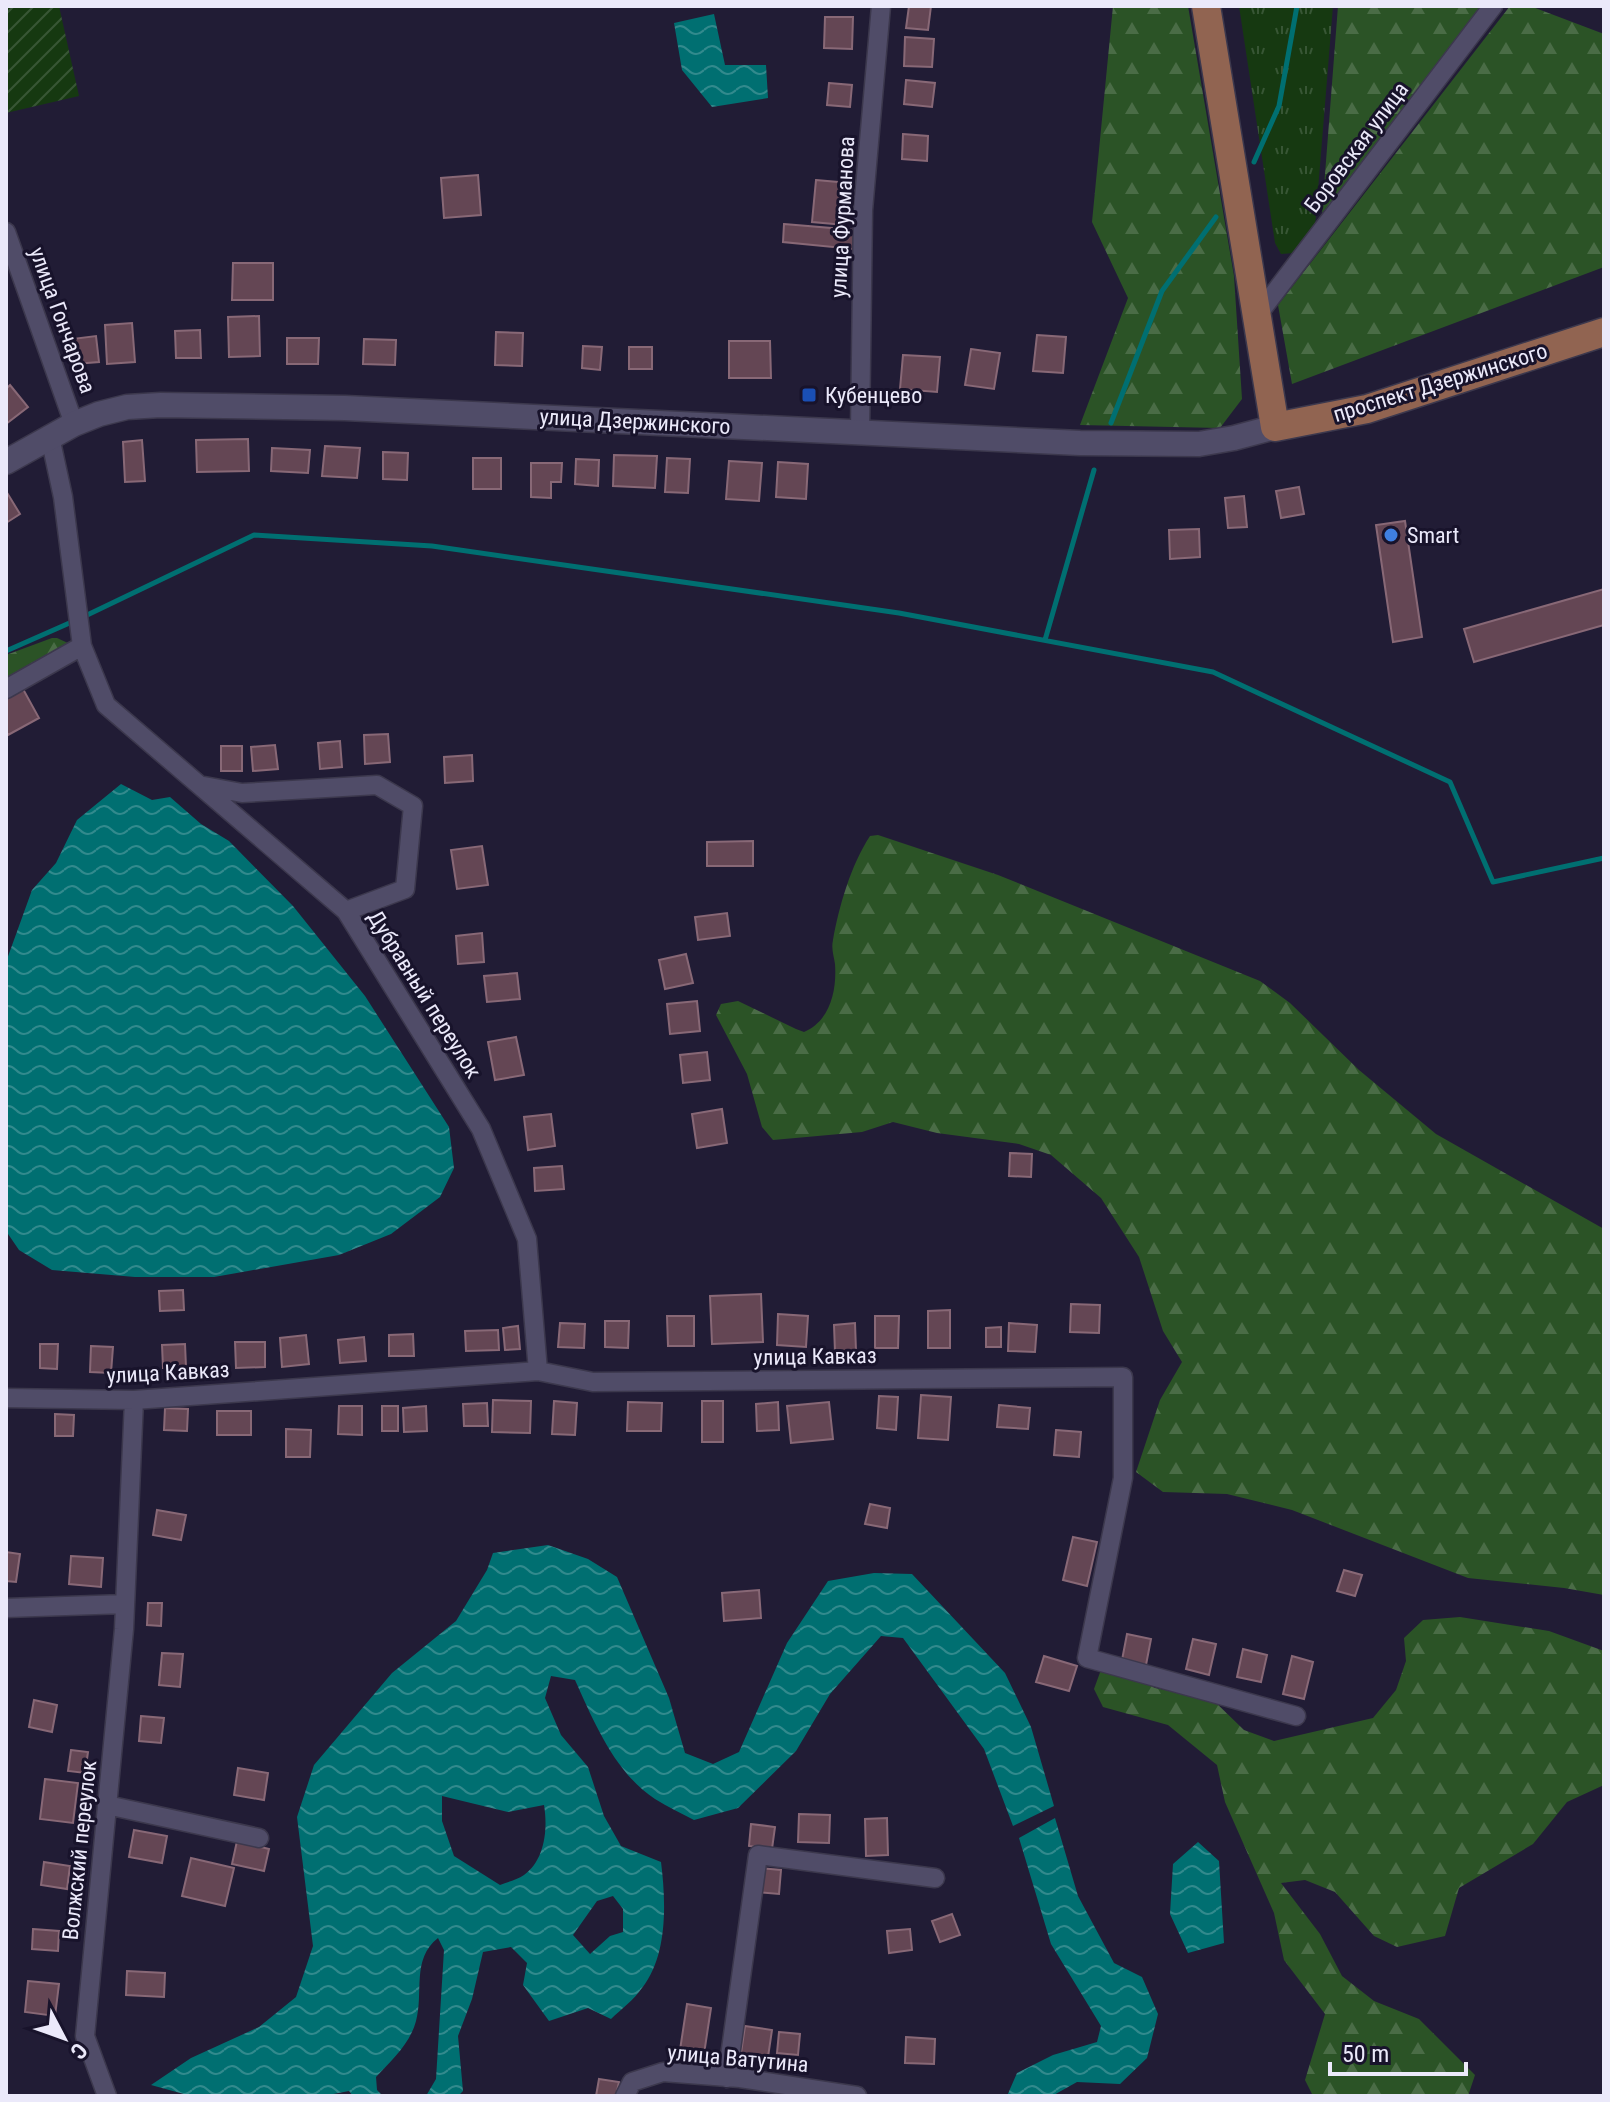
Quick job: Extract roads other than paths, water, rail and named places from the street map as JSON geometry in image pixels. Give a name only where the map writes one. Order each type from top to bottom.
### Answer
[{"type":"main road","points":[[1206,6],[1275,427]]},
{"type":"main road","name":"проспект Дзержинского","points":[[1275,427],[1367,409],[1604,332]]},
{"type":"main road","name":"улица Дзержинского","points":[[6,462],[74,424],[113,410],[161,405],[345,408],[1080,443],[1184,444],[1234,438],[1275,427]]},
{"type":"street","name":"улица Фурманова","points":[[860,432],[863,210],[881,6]]},
{"type":"street","name":"Боровская улица","points":[[1256,317],[1493,6]]},
{"type":"street","name":"улица Гончарова","points":[[6,232],[74,424]]},
{"type":"street","name":"Дубравный переулок","points":[[50,437],[63,497],[82,646],[106,705],[346,911],[487,1142],[527,1239],[538,1371]]},
{"type":"street","points":[[6,689],[82,646]]},
{"type":"street","points":[[200,785],[242,793],[377,785],[413,806],[405,889],[346,911]]},
{"type":"street","name":"улица Кавказ","points":[[6,1398],[134,1400],[538,1371],[593,1382],[1123,1377],[1123,1478],[1087,1658],[1296,1716]]},
{"type":"street","name":"Волжский переулок","points":[[107,2096],[85,2036],[125,1604],[134,1400]]},
{"type":"street","points":[[6,1608],[125,1604]]},
{"type":"street","points":[[107,1805],[259,1838]]},
{"type":"street","points":[[727,2078],[758,1855],[935,1878]]},
{"type":"street","name":"улица Ватутина","points":[[625,2096],[632,2082],[663,2072],[740,2078],[857,2096]]},
{"type":"water","points":[[714,14],[725,65],[766,65],[768,98],[712,107],[682,70],[674,23]]},
{"type":"water","points":[[121,784],[152,800],[170,797],[201,824],[229,841],[293,906],[365,996],[449,1127],[454,1168],[440,1197],[391,1234],[339,1255],[214,1277],[135,1277],[52,1270],[19,1250],[6,1231],[6,962],[32,890],[56,863],[77,820]]},
{"type":"water","points":[[548,1545],[588,1559],[617,1577],[669,1698],[685,1753],[713,1764],[739,1752],[787,1643],[828,1581],[874,1573],[912,1574],[1005,1673],[1031,1727],[1054,1806],[1013,1826],[984,1749],[903,1638],[881,1636],[830,1694],[796,1751],[738,1808],[694,1820],[655,1799],[628,1775],[607,1746],[575,1680],[551,1676],[545,1698],[561,1735],[588,1767],[604,1816],[621,1846],[661,1862],[664,1911],[661,1944],[650,1975],[635,1996],[611,2019],[588,2008],[549,2021],[523,1985],[527,1963],[511,1947],[483,1952],[472,1999],[458,2036],[463,2091],[458,2096],[426,2096],[436,2079],[444,1950],[438,1938],[430,1946],[421,1966],[418,2010],[413,2029],[399,2052],[376,2077],[377,2090],[383,2096],[353,2096],[349,2091],[323,2096],[191,2096],[151,2085],[191,2058],[259,2027],[296,1997],[313,1946],[297,1817],[314,1765],[392,1673],[456,1621],[487,1570],[493,1553]],"holes":[[[442,1796],[508,1812],[544,1805],[546,1824],[537,1861],[521,1877],[500,1885],[454,1856],[442,1821]],[[613,1896],[623,1909],[623,1932],[610,1936],[590,1954],[573,1935],[597,1901]]]},
{"type":"water","points":[[1055,1818],[1078,1896],[1114,1963],[1142,1977],[1158,2014],[1147,2058],[1120,2084],[1077,2082],[1052,2096],[1007,2096],[1017,2073],[1053,2055],[1097,2042],[1101,2026],[1051,1944],[1019,1838]]},
{"type":"water","points":[[1198,1842],[1219,1861],[1224,1943],[1188,1953],[1170,1914],[1173,1864]]},
{"type":"waterway","points":[[1254,162],[1279,106],[1297,6]]},
{"type":"waterway","points":[[1111,423],[1162,291],[1216,217]]},
{"type":"waterway","points":[[1045,640],[1094,470]]},
{"type":"waterway","points":[[83,617],[254,535],[432,546],[899,613],[1213,672],[1450,782],[1493,882],[1604,858]]},
{"type":"waterway","points":[[6,651],[74,621]]},
{"type":"place","name":"Кубенцево","points":[[809,395]]},
{"type":"place","name":"Smart","points":[[1391,535]]}]
